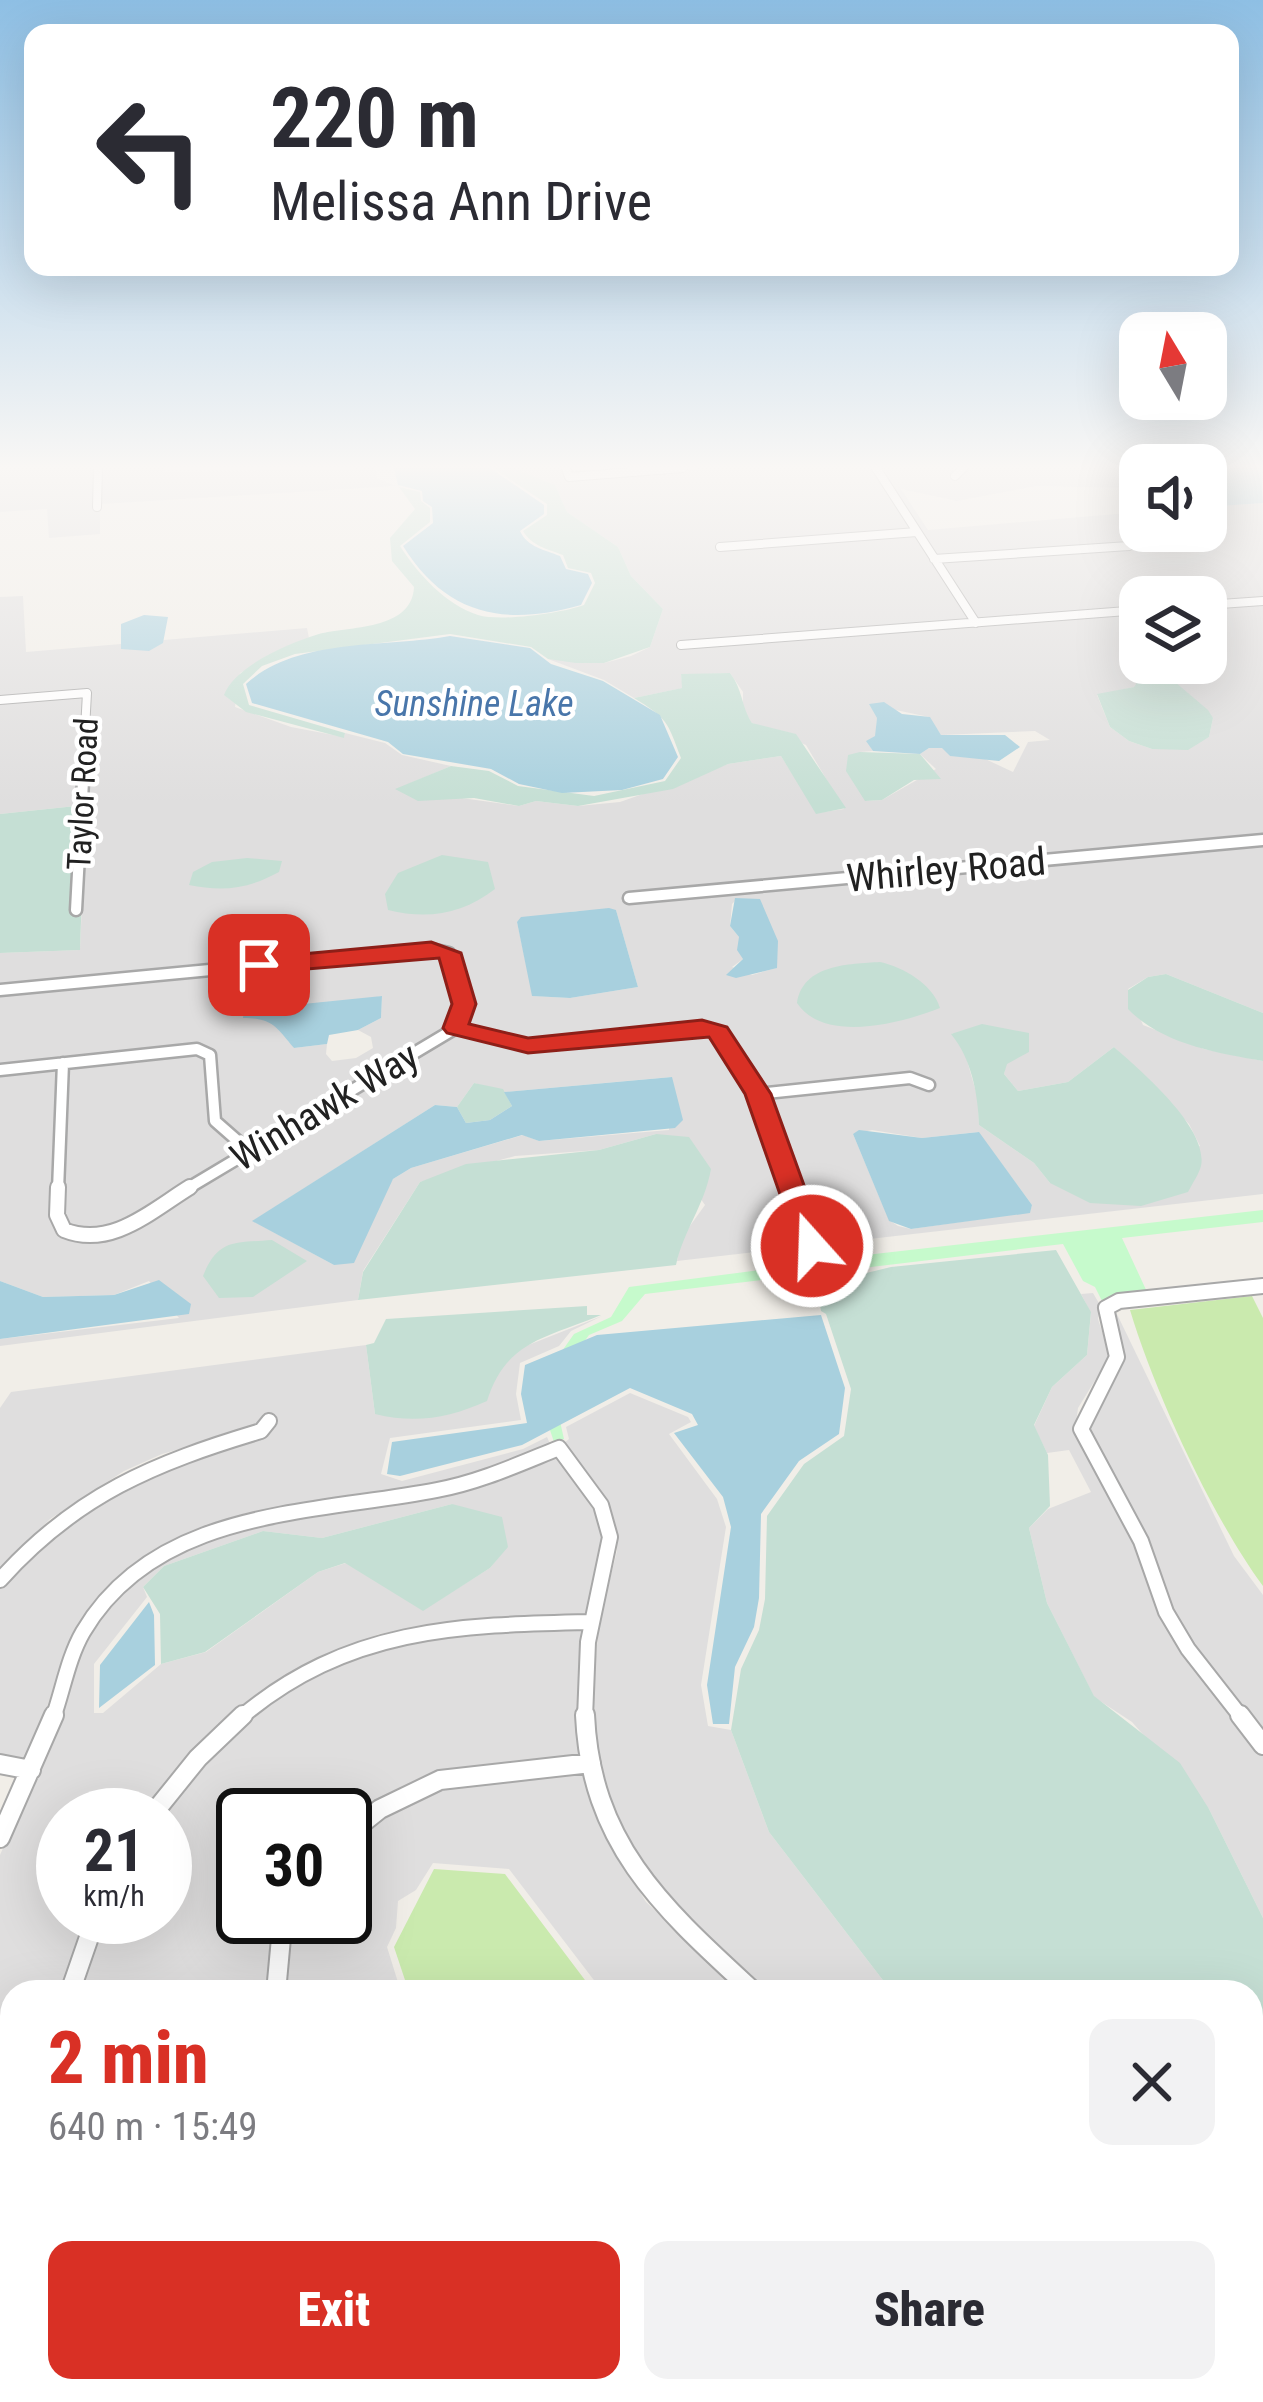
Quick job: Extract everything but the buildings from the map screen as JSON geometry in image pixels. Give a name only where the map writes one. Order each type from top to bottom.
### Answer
[{"type":"street","points":[[948,580],[976,622]]},
{"type":"street","points":[[1227,604],[1263,601]]},
{"type":"street","points":[[681,646],[1119,612]]},
{"type":"street","name":"Taylor Road","points":[[0,700],[87,693],[76,910]]},
{"type":"street","name":"Whirley Road","points":[[629,898],[1263,840]]},
{"type":"street","name":"Winhawk Way","points":[[0,990],[431,949],[449,953],[454,961],[464,1004],[456,1028],[108,1237],[81,1237],[64,1230],[57,1215],[63,1063]]},
{"type":"street","points":[[456,1028],[528,1046],[702,1028],[718,1032],[758,1094],[812,1246]]},
{"type":"street","points":[[0,1070],[197,1049],[210,1055],[214,1121],[248,1150]]},
{"type":"street","points":[[758,1094],[910,1078],[929,1085]]},
{"type":"street","points":[[1261,1289],[1119,1301],[1106,1308],[1104,1318],[1117,1358],[1083,1411],[1081,1429],[1141,1541],[1166,1612],[1263,1744]]},
{"type":"street","points":[[0,1580],[23,1551],[91,1496],[164,1459],[261,1431],[269,1421]]},
{"type":"street","points":[[0,1838],[32,1770],[87,1627],[118,1588],[156,1557],[202,1533],[248,1518],[441,1490],[559,1448],[608,1522],[610,1550],[592,1622],[586,1690],[591,1763],[612,1833],[652,1896],[741,1980]]},
{"type":"street","points":[[170,1788],[182,1771],[241,1716],[298,1677],[380,1641],[468,1625],[592,1622]]},
{"type":"street","points":[[372,1815],[440,1780],[591,1763]]},
{"type":"street","points":[[0,1764],[32,1770]]},
{"type":"street","points":[[74,1980],[87,1944]]},
{"type":"street","points":[[277,1980],[280,1944]]},
{"type":"shaded area","points":[[635,580],[945,580],[971,621],[678,644],[679,648],[1119,614],[1119,684],[1227,684],[1227,606],[1263,603],[1263,1013],[1166,974],[1148,977],[1128,989],[1143,1025],[1204,1049],[1263,1061],[1263,1194],[817,1245],[764,1097],[910,1082],[932,1090],[935,1084],[912,1075],[761,1090],[723,1031],[529,1042],[462,1026],[469,1003],[454,952],[0,987],[0,953],[80,950],[91,693],[0,698],[0,597],[23,596],[26,652],[121,644],[122,649],[164,640],[307,628],[309,638],[240,673],[235,707],[291,727],[385,743],[402,755],[451,766],[397,789],[519,806],[536,801],[578,806],[620,802],[728,764],[781,756],[817,813],[844,809],[806,745],[752,723],[743,710],[743,692],[730,673],[681,675],[683,688],[634,698],[604,680],[548,659],[604,663],[650,647],[663,609]],"holes":[[[1134,687],[1213,718],[1209,737],[1152,749],[1110,727],[1097,695]],[[891,709],[929,717],[941,735],[1035,731],[1050,740],[1028,742],[1013,772],[981,757],[950,756],[943,748],[929,748],[920,754],[936,769],[882,800],[866,801],[860,752],[873,751],[867,741],[876,736],[877,718]],[[736,900],[776,968],[752,975],[732,967],[743,959],[739,937],[730,926]],[[616,910],[638,987],[570,998],[533,996],[517,922],[576,911]],[[952,1033],[1006,1064],[1004,1074],[1018,1091],[1068,1082],[1114,1047],[1189,1124],[1200,1146],[1050,1183],[1034,1163],[979,1125],[978,1099],[964,1050]],[[872,1130],[922,1138],[978,1132],[1032,1205],[1030,1212],[911,1229],[898,1226],[889,1220],[853,1134]]]},
{"type":"shaded area","points":[[953,580],[1119,580],[1119,610],[979,620]]},
{"type":"shaded area","points":[[1227,580],[1263,580],[1263,599],[1227,602]]},
{"type":"shaded area","points":[[83,696],[76,806],[0,814],[0,702]]},
{"type":"shaded area","points":[[430,952],[446,956],[459,1004],[451,1026],[250,1145],[220,1119],[213,1052],[0,1067],[0,993]],"holes":[[[382,996],[381,1018],[358,1030],[371,1037],[373,1048],[356,1058],[332,1061],[326,1054],[327,1044],[294,1048],[280,1026],[266,1018]]]},
{"type":"shaded area","points":[[702,1031],[715,1035],[753,1095],[806,1246],[677,1261],[682,1237],[705,1205],[656,1134],[599,1150],[515,1156],[420,1182],[363,1271],[358,1300],[0,1346],[0,1339],[179,1318],[149,1281],[114,1295],[43,1297],[0,1281],[0,1074],[57,1067],[52,1217],[60,1234],[80,1242],[107,1241],[457,1032],[529,1049]],"holes":[[[671,1077],[669,1130],[539,1141],[523,1135],[411,1168],[393,1179],[334,1265],[253,1221],[435,1105],[457,1107],[474,1083],[504,1092]]]},
{"type":"shaded area","points":[[195,1053],[205,1057],[209,1122],[241,1150],[107,1232],[69,1227],[63,1214],[68,1066]]},
{"type":"shaded area","points":[[1093,1293],[1100,1305],[1098,1319],[1110,1356],[1078,1408],[1075,1430],[1135,1542],[1182,1651],[1263,1755],[1263,1918],[1209,1809],[1132,1722],[1094,1697],[1047,1603],[1029,1528],[1048,1509],[1091,1492],[1069,1450],[1047,1453],[1034,1426],[1052,1387],[1087,1355],[1091,1313],[1081,1294]]},
{"type":"shaded area","points":[[1115,1310],[1234,1556],[1263,1595],[1263,1734],[1172,1611],[1087,1429],[1123,1359],[1110,1319]]},
{"type":"shaded area","points":[[602,1316],[571,1331],[559,1346],[520,1363],[516,1394],[521,1420],[390,1438],[381,1474],[402,1481],[523,1449],[547,1437],[551,1446],[440,1485],[246,1513],[199,1528],[152,1553],[113,1585],[65,1657],[27,1762],[0,1756],[0,1589],[28,1554],[130,1480],[266,1434],[277,1419],[268,1414],[257,1427],[162,1454],[124,1471],[50,1519],[0,1571],[0,1408],[11,1392],[366,1345],[375,1414],[495,1375],[513,1351]]},
{"type":"shaded area","points":[[630,1393],[691,1422],[669,1434],[717,1499],[726,1527],[701,1685],[708,1726],[731,1730],[769,1832],[883,1980],[753,1980],[658,1891],[619,1830],[598,1762],[593,1690],[599,1623],[617,1551],[615,1522],[563,1444],[569,1439],[566,1427]]},
{"type":"shaded area","points":[[557,1455],[602,1523],[604,1549],[586,1616],[468,1619],[379,1634],[296,1671],[236,1712],[178,1766],[163,1788],[36,1788],[36,1944],[79,1944],[66,1980],[0,1980],[0,1855],[60,1720],[78,1658],[93,1629],[123,1591],[160,1561],[204,1538],[249,1523],[443,1495]],"holes":[[[452,1504],[507,1547],[490,1568],[423,1610],[346,1563],[318,1572],[206,1652],[161,1664],[103,1713],[94,1713],[94,1664],[147,1597],[143,1587],[164,1566],[263,1531],[322,1538]]]},
{"type":"shaded area","points":[[584,1628],[579,1690],[583,1757],[437,1774],[372,1812],[372,1788],[216,1788],[216,1944],[276,1944],[270,1980],[82,1980],[95,1944],[192,1944],[192,1788],[179,1788],[188,1775],[245,1721],[302,1682],[382,1647],[469,1631]]},
{"type":"shaded area","points":[[586,1771],[606,1837],[646,1902],[730,1980],[594,1980],[509,1869],[433,1863],[416,1890],[398,1901],[396,1928],[387,1947],[397,1980],[285,1980],[289,1944],[372,1944],[372,1826],[442,1787]]},
{"type":"green space","points":[[408,580],[427,580],[455,604],[478,615],[501,618],[584,605],[595,583],[635,580],[663,609],[650,647],[604,663],[576,663],[548,659],[531,647],[450,634],[295,654],[262,666],[243,684],[249,705],[345,733],[344,738],[246,712],[224,695],[239,674],[279,650],[319,634],[391,619],[411,601],[414,587]]},
{"type":"green space","points":[[730,673],[752,723],[796,734],[846,808],[816,814],[781,756],[728,764],[673,789],[578,806],[536,801],[519,806],[474,798],[418,801],[395,789],[451,766],[489,771],[518,786],[594,796],[665,781],[681,758],[673,736],[654,711],[634,698],[682,688],[681,674]]},
{"type":"green space","points":[[1177,684],[1213,718],[1209,737],[1188,750],[1152,749],[1129,741],[1110,727],[1097,694]]},
{"type":"green space","points":[[920,754],[941,779],[914,780],[882,800],[865,801],[846,771],[848,755]]},
{"type":"green space","points":[[85,805],[80,950],[0,953],[0,814],[76,806],[76,815]]},
{"type":"green space","points":[[442,855],[488,862],[495,889],[444,913],[388,910],[385,894],[398,873]]},
{"type":"green space","points":[[282,861],[279,872],[246,885],[189,885],[193,872],[212,862]]},
{"type":"green space","points":[[880,962],[916,978],[940,1008],[885,1024],[844,1027],[809,1016],[797,1003],[808,980],[818,973]]},
{"type":"green space","points":[[1166,974],[1263,1013],[1263,1061],[1174,1039],[1128,1009],[1128,990],[1148,977]]},
{"type":"green space","points":[[982,1024],[1029,1033],[1029,1052],[1007,1064],[1004,1074],[1018,1091],[1068,1082],[1114,1047],[1170,1101],[1194,1135],[1201,1166],[1188,1192],[1141,1206],[1090,1203],[1050,1183],[1034,1163],[979,1125],[972,1076],[951,1034]]},
{"type":"green space","points":[[474,1083],[503,1089],[512,1106],[490,1120],[466,1123],[457,1107]]},
{"type":"green space","points":[[656,1134],[689,1137],[711,1169],[676,1265],[358,1300],[363,1272],[420,1182],[466,1164],[599,1150]]},
{"type":"green space","points":[[1263,1210],[1263,1222],[1122,1238],[1148,1294],[1103,1303],[1095,1287],[1083,1281],[1063,1244],[645,1294],[622,1321],[589,1335],[552,1386],[564,1439],[554,1442],[536,1388],[574,1334],[611,1317],[629,1287],[791,1266],[801,1252],[848,1257]]},
{"type":"green space","points":[[272,1240],[307,1261],[253,1297],[219,1298],[203,1276],[215,1255],[230,1245]]},
{"type":"green space","points":[[1056,1250],[1091,1312],[1087,1355],[1052,1387],[1034,1425],[1048,1455],[1050,1506],[1029,1528],[1047,1603],[1094,1696],[1180,1763],[1209,1809],[1263,1918],[1263,1980],[883,1980],[769,1832],[731,1730],[741,1669],[759,1630],[765,1599],[767,1516],[804,1464],[844,1436],[851,1389],[821,1311],[817,1285],[891,1267]]},
{"type":"green space","points":[[1252,1296],[1263,1318],[1263,1586],[1187,1453],[1130,1310]]},
{"type":"green space","points":[[587,1306],[587,1315],[601,1315],[517,1353],[495,1381],[487,1401],[432,1418],[375,1414],[366,1345],[374,1343],[386,1319]]},
{"type":"green space","points":[[452,1504],[502,1517],[508,1547],[490,1568],[423,1611],[345,1563],[318,1572],[205,1652],[161,1664],[160,1614],[143,1587],[164,1566],[263,1531],[322,1538]]},
{"type":"green space","points":[[434,1869],[505,1874],[585,1980],[405,1980],[394,1947]]},
{"type":"water","points":[[431,580],[592,583],[581,605],[527,615],[479,610]]},
{"type":"water","points":[[144,615],[168,617],[163,643],[149,651],[121,649],[121,624]]},
{"type":"water","name":"Sunshine Lake","points":[[450,636],[530,648],[551,664],[603,681],[660,715],[678,757],[663,779],[622,790],[562,793],[519,784],[491,769],[403,754],[388,742],[252,703],[246,684],[290,658],[316,651]]},
{"type":"water","points":[[884,702],[902,714],[930,717],[941,735],[1005,735],[1020,747],[999,761],[950,756],[942,748],[920,754],[873,751],[866,741],[875,736],[877,718],[869,704]]},
{"type":"water","points":[[735,898],[760,899],[778,941],[777,968],[736,978],[726,975],[743,959],[737,950],[739,937],[730,926]]},
{"type":"water","points":[[616,910],[638,987],[570,998],[532,996],[517,922],[521,917]]},
{"type":"water","points":[[382,996],[381,1018],[358,1030],[329,1035],[327,1044],[294,1048],[273,1025],[243,1018],[244,1010]]},
{"type":"water","points":[[672,1077],[683,1120],[675,1128],[539,1141],[522,1135],[411,1168],[393,1179],[354,1263],[334,1265],[252,1221],[435,1105],[457,1107],[466,1123],[490,1120],[512,1106],[504,1092]]},
{"type":"water","points":[[859,1130],[922,1138],[979,1132],[1032,1205],[1030,1213],[911,1229],[889,1221],[853,1134]]},
{"type":"water","points":[[159,1280],[191,1304],[189,1314],[0,1339],[0,1281],[43,1297],[114,1295]]},
{"type":"water","points":[[821,1315],[845,1388],[839,1434],[799,1461],[761,1514],[759,1598],[754,1627],[735,1667],[729,1724],[713,1724],[707,1685],[731,1527],[723,1497],[674,1433],[698,1425],[692,1414],[630,1388],[522,1445],[400,1476],[387,1474],[392,1442],[527,1423],[521,1394],[525,1365],[597,1335]]},
{"type":"water","points":[[149,1602],[154,1615],[155,1665],[99,1708],[100,1665]]},
{"type":"route","points":[[259,965],[431,949],[449,953],[464,1004],[456,1028],[528,1046],[702,1028],[718,1032],[758,1094],[812,1246]]}]
